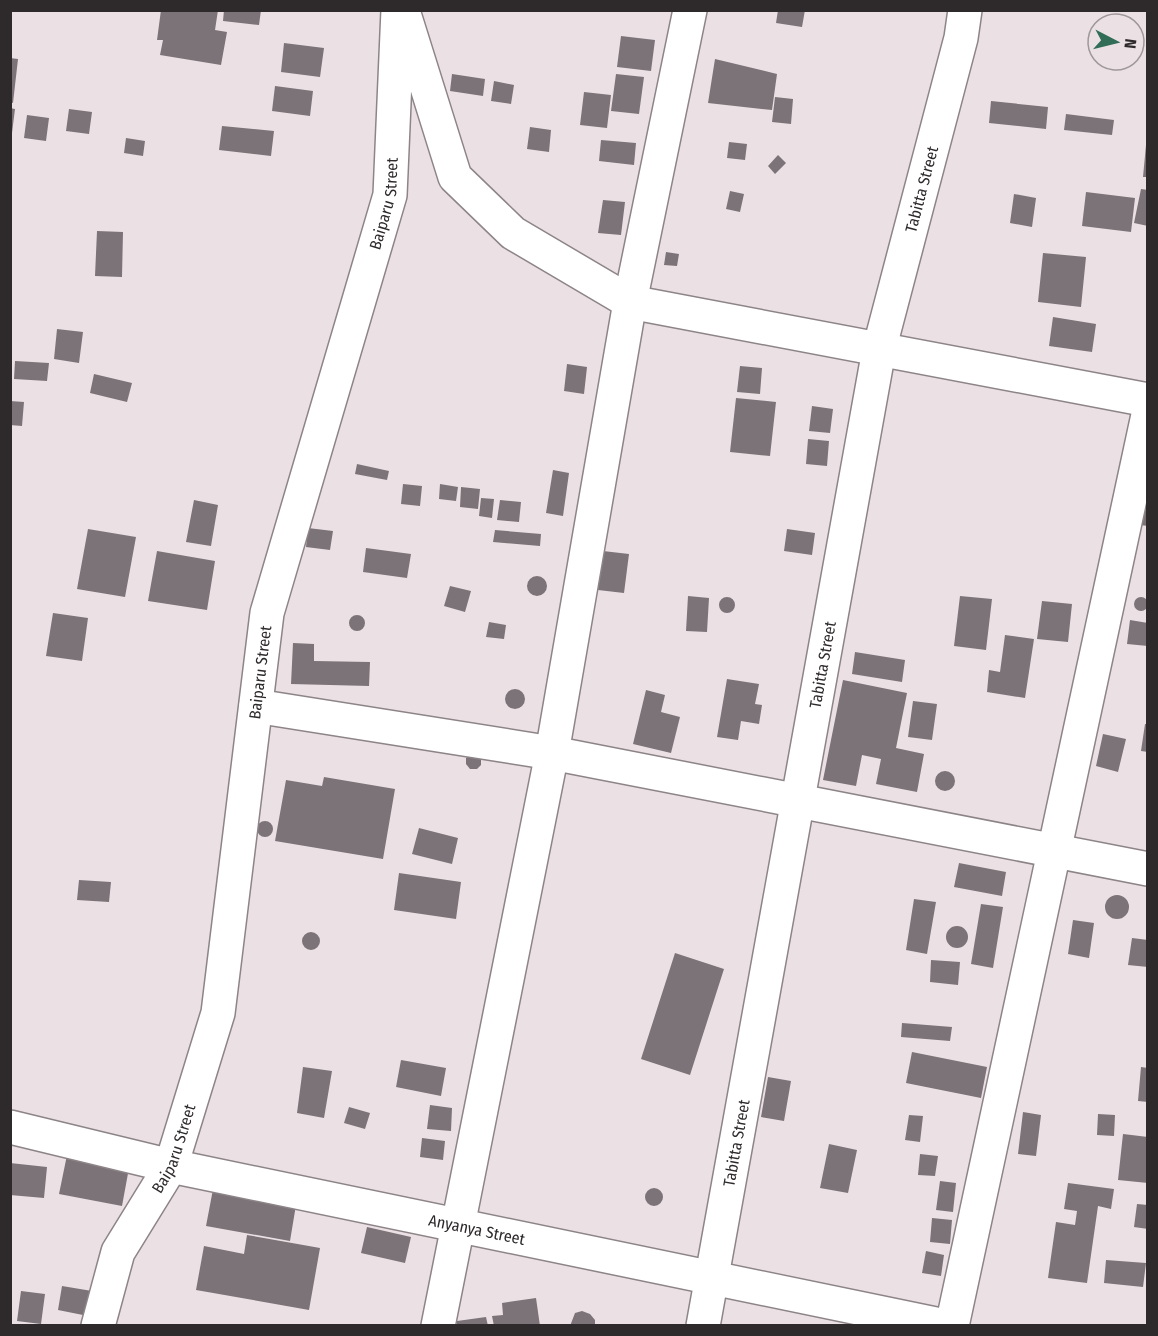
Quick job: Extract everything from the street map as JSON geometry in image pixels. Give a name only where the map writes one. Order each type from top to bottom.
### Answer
[{"type":"street","name":"Baiparu Street","points":[[99,1326],[118,1252],[171,1166],[218,1013],[267,613],[390,195],[398,10]]},
{"type":"street","points":[[403,10],[455,177],[513,233],[630,302],[1148,400]]},
{"type":"street","points":[[438,1326],[552,753],[630,302],[690,10]]},
{"type":"street","name":"Tabitta Street","points":[[703,1326],[795,802],[879,350],[961,38],[965,10]]},
{"type":"street","points":[[952,1326],[1148,415]]},
{"type":"street","points":[[256,706],[552,753],[1148,869]]},
{"type":"street","name":"Anyanya Street","points":[[10,1127],[171,1166],[945,1326]]},
{"type":"building","points":[[161,10],[218,10],[215,30],[227,32],[221,65],[160,55],[163,40],[157,40]]},
{"type":"building","points":[[224,10],[261,10],[259,25],[223,21]]},
{"type":"building","points":[[778,10],[805,10],[802,27],[776,23]]},
{"type":"building","points":[[621,36],[655,40],[651,71],[617,67]]},
{"type":"building","points":[[284,43],[324,48],[320,77],[281,72]]},
{"type":"building","points":[[10,58],[18,59],[13,103],[10,102]]},
{"type":"building","points":[[715,59],[777,74],[772,110],[708,103]]},
{"type":"building","points":[[452,74],[485,79],[483,96],[450,91]]},
{"type":"building","points":[[616,74],[644,77],[639,114],[611,111]]},
{"type":"building","points":[[494,81],[514,85],[511,104],[491,101]]},
{"type":"building","points":[[275,86],[313,91],[310,116],[272,111]]},
{"type":"building","points":[[584,92],[611,95],[607,128],[580,125]]},
{"type":"building","points":[[775,97],[793,99],[791,124],[772,122]]},
{"type":"building","points":[[991,101],[1048,107],[1046,129],[989,123]]},
{"type":"building","points":[[10,108],[15,109],[12,133],[10,132]]},
{"type":"building","points":[[69,109],[92,112],[89,134],[66,131]]},
{"type":"building","points":[[1066,114],[1114,120],[1112,135],[1064,130]]},
{"type":"building","points":[[27,115],[49,118],[46,141],[24,138]]},
{"type":"building","points":[[222,126],[274,131],[271,156],[219,150]]},
{"type":"building","points":[[530,127],[551,130],[549,152],[527,149]]},
{"type":"building","points":[[126,138],[145,141],[143,156],[124,153]]},
{"type":"building","points":[[601,140],[636,143],[634,165],[599,161]]},
{"type":"building","points":[[729,142],[747,144],[745,160],[727,158]]},
{"type":"building","points":[[1146,145],[1148,145],[1148,177],[1143,177]]},
{"type":"building","points":[[778,155],[786,163],[775,174],[768,166]]},
{"type":"building","points":[[1141,189],[1148,190],[1148,226],[1134,223]]},
{"type":"building","points":[[730,191],[744,194],[740,212],[726,209]]},
{"type":"building","points":[[1086,192],[1135,198],[1131,232],[1082,226]]},
{"type":"building","points":[[1014,194],[1036,198],[1032,227],[1010,223]]},
{"type":"building","points":[[603,200],[625,202],[621,235],[598,233]]},
{"type":"building","points":[[97,231],[123,232],[122,277],[95,276]]},
{"type":"building","points":[[666,252],[679,254],[677,266],[664,265]]},
{"type":"building","points":[[1043,253],[1086,257],[1081,307],[1038,302]]},
{"type":"building","points":[[1053,317],[1096,324],[1092,352],[1049,346]]},
{"type":"building","points":[[57,329],[83,332],[79,363],[54,359]]},
{"type":"building","points":[[15,361],[49,363],[47,381],[14,379]]},
{"type":"building","points":[[567,364],[587,367],[584,394],[564,391]]},
{"type":"building","points":[[740,366],[762,368],[760,394],[737,392]]},
{"type":"building","points":[[94,374],[132,383],[127,402],[90,393]]},
{"type":"building","points":[[736,398],[776,402],[770,456],[730,452]]},
{"type":"building","points":[[10,401],[24,402],[22,426],[10,425]]},
{"type":"building","points":[[812,406],[833,409],[830,433],[809,431]]},
{"type":"building","points":[[808,439],[829,441],[827,466],[806,464]]},
{"type":"building","points":[[357,464],[389,471],[387,480],[355,474]]},
{"type":"building","points":[[553,470],[569,473],[563,516],[546,513]]},
{"type":"building","points":[[403,484],[422,486],[420,506],[401,504]]},
{"type":"building","points":[[440,484],[458,487],[456,501],[439,499]]},
{"type":"building","points":[[461,487],[480,489],[478,509],[460,507]]},
{"type":"building","points":[[1148,492],[1148,526],[1140,525]]},
{"type":"building","points":[[481,498],[494,499],[492,518],[479,516]]},
{"type":"building","points":[[194,500],[218,505],[211,546],[186,542]]},
{"type":"building","points":[[500,500],[521,502],[519,522],[497,520]]},
{"type":"building","points":[[308,528],[333,531],[330,550],[306,547]]},
{"type":"building","points":[[88,529],[136,537],[125,597],[77,589]]},
{"type":"building","points":[[787,529],[815,533],[812,555],[784,551]]},
{"type":"building","points":[[495,530],[541,534],[540,546],[493,542]]},
{"type":"building","points":[[366,548],[411,554],[407,578],[363,572]]},
{"type":"building","points":[[157,551],[215,561],[207,610],[148,601]]},
{"type":"building","points":[[603,551],[629,554],[624,593],[598,590]]},
{"type":"building","points":[[533,576],[541,576],[547,582],[547,590],[541,596],[533,596],[527,590],[527,582]]},
{"type":"building","points":[[450,586],[471,591],[465,612],[444,606]]},
{"type":"building","points":[[688,596],[709,598],[707,632],[686,631]]},
{"type":"building","points":[[960,596],[992,599],[986,650],[954,646]]},
{"type":"building","points":[[727,597],[733,599],[735,605],[733,611],[727,613],[721,611],[719,605],[721,599]]},
{"type":"building","points":[[1138,597],[1144,597],[1148,604],[1144,611],[1138,611],[1134,607],[1134,601]]},
{"type":"building","points":[[1042,601],[1072,604],[1068,642],[1037,639]]},
{"type":"building","points":[[53,613],[88,618],[82,661],[46,656]]},
{"type":"building","points":[[357,615],[365,623],[357,631],[349,623]]},
{"type":"building","points":[[1130,620],[1148,623],[1148,646],[1127,644]]},
{"type":"building","points":[[489,622],[506,625],[504,639],[486,637]]},
{"type":"building","points":[[1005,635],[1034,639],[1025,698],[987,692],[989,670],[1000,672]]},
{"type":"building","points":[[293,643],[314,644],[314,661],[370,662],[369,686],[291,684]]},
{"type":"building","points":[[855,652],[905,660],[902,682],[852,674]]},
{"type":"building","points":[[727,679],[759,684],[755,704],[762,705],[759,724],[741,721],[738,740],[717,737]]},
{"type":"building","points":[[843,680],[907,693],[896,748],[924,754],[917,792],[876,784],[881,759],[862,755],[856,786],[823,780]]},
{"type":"building","points":[[515,689],[522,692],[525,699],[522,706],[515,709],[508,706],[505,699],[508,692]]},
{"type":"building","points":[[646,690],[665,695],[661,712],[680,717],[671,753],[633,744]]},
{"type":"building","points":[[913,701],[937,704],[932,740],[908,737]]},
{"type":"building","points":[[1145,724],[1148,724],[1148,752],[1141,751]]},
{"type":"building","points":[[1103,734],[1126,739],[1118,772],[1096,766]]},
{"type":"building","points":[[471,754],[481,758],[481,765],[477,769],[470,769],[466,764],[466,758]]},
{"type":"building","points":[[945,771],[952,774],[955,781],[952,788],[945,791],[938,788],[935,781],[938,774]]},
{"type":"building","points":[[324,777],[395,789],[383,859],[275,841],[286,780],[322,786]]},
{"type":"building","points":[[265,821],[271,823],[273,829],[271,835],[265,837],[259,835],[257,829],[259,823]]},
{"type":"building","points":[[419,828],[458,838],[452,864],[412,854]]},
{"type":"building","points":[[959,863],[1006,872],[1002,896],[954,887]]},
{"type":"building","points":[[399,873],[461,882],[456,919],[394,910]]},
{"type":"building","points":[[79,880],[111,882],[109,902],[77,900]]},
{"type":"building","points":[[1117,895],[1122,896],[1128,902],[1128,912],[1122,918],[1117,919],[1112,918],[1106,912],[1105,907],[1106,902],[1112,896]]},
{"type":"building","points":[[914,899],[936,902],[927,954],[906,950]]},
{"type":"building","points":[[981,904],[1003,907],[993,968],[971,964]]},
{"type":"building","points":[[1073,920],[1094,923],[1089,958],[1068,954]]},
{"type":"building","points":[[957,926],[967,933],[968,937],[961,947],[957,948],[947,941],[946,937],[953,927]]},
{"type":"building","points":[[307,932],[315,932],[320,937],[318,948],[307,950],[302,945],[302,937]]},
{"type":"building","points":[[1132,938],[1148,940],[1148,967],[1128,965]]},
{"type":"building","points":[[675,953],[724,969],[690,1075],[641,1059]]},
{"type":"building","points":[[931,960],[960,962],[958,985],[930,982]]},
{"type":"building","points":[[902,1023],[952,1027],[950,1041],[901,1037]]},
{"type":"building","points":[[912,1052],[987,1067],[981,1098],[906,1083]]},
{"type":"building","points":[[401,1060],[446,1068],[441,1096],[396,1087]]},
{"type":"building","points":[[303,1067],[332,1071],[324,1118],[297,1113]]},
{"type":"building","points":[[1141,1067],[1148,1068],[1148,1102],[1138,1101]]},
{"type":"building","points":[[768,1077],[791,1081],[784,1121],[761,1117]]},
{"type":"building","points":[[430,1105],[452,1108],[451,1131],[427,1129]]},
{"type":"building","points":[[349,1107],[370,1113],[365,1129],[344,1123]]},
{"type":"building","points":[[1023,1112],[1041,1115],[1036,1156],[1018,1154]]},
{"type":"building","points":[[1098,1114],[1115,1115],[1114,1136],[1097,1135]]},
{"type":"building","points":[[909,1115],[923,1116],[920,1142],[905,1140]]},
{"type":"building","points":[[1123,1134],[1148,1137],[1148,1183],[1118,1180]]},
{"type":"building","points":[[422,1138],[445,1141],[443,1160],[420,1157]]},
{"type":"building","points":[[829,1144],[857,1150],[848,1193],[820,1188]]},
{"type":"building","points":[[920,1154],[938,1156],[935,1176],[918,1175]]},
{"type":"building","points":[[67,1155],[129,1168],[122,1206],[59,1194]]},
{"type":"building","points":[[10,1163],[47,1167],[44,1198],[10,1195]]},
{"type":"building","points":[[940,1181],[956,1183],[953,1212],[936,1210]]},
{"type":"building","points":[[1068,1183],[1114,1189],[1111,1209],[1098,1206],[1087,1283],[1048,1278],[1056,1222],[1075,1225],[1077,1211],[1064,1209]]},
{"type":"building","points":[[214,1184],[297,1199],[290,1241],[206,1226]]},
{"type":"building","points":[[654,1188],[660,1191],[663,1197],[660,1203],[654,1206],[648,1203],[645,1197],[648,1191]]},
{"type":"building","points":[[1137,1204],[1148,1205],[1148,1229],[1134,1227]]},
{"type":"building","points":[[932,1218],[952,1220],[950,1244],[930,1242]]},
{"type":"building","points":[[367,1227],[411,1237],[405,1263],[361,1253]]},
{"type":"building","points":[[247,1235],[320,1248],[309,1310],[196,1290],[204,1246],[244,1254]]},
{"type":"building","points":[[926,1251],[944,1255],[941,1276],[922,1273]]},
{"type":"building","points":[[1106,1260],[1146,1263],[1143,1287],[1104,1283]]},
{"type":"building","points":[[62,1286],[92,1291],[88,1316],[58,1310]]},
{"type":"building","points":[[21,1291],[45,1294],[41,1324],[17,1321]]},
{"type":"building","points":[[536,1298],[540,1326],[494,1326],[492,1316],[503,1315],[502,1303]]},
{"type":"building","points":[[582,1311],[590,1314],[595,1320],[595,1326],[570,1326],[575,1313]]},
{"type":"building","points":[[486,1317],[488,1326],[457,1326],[457,1321]]}]
